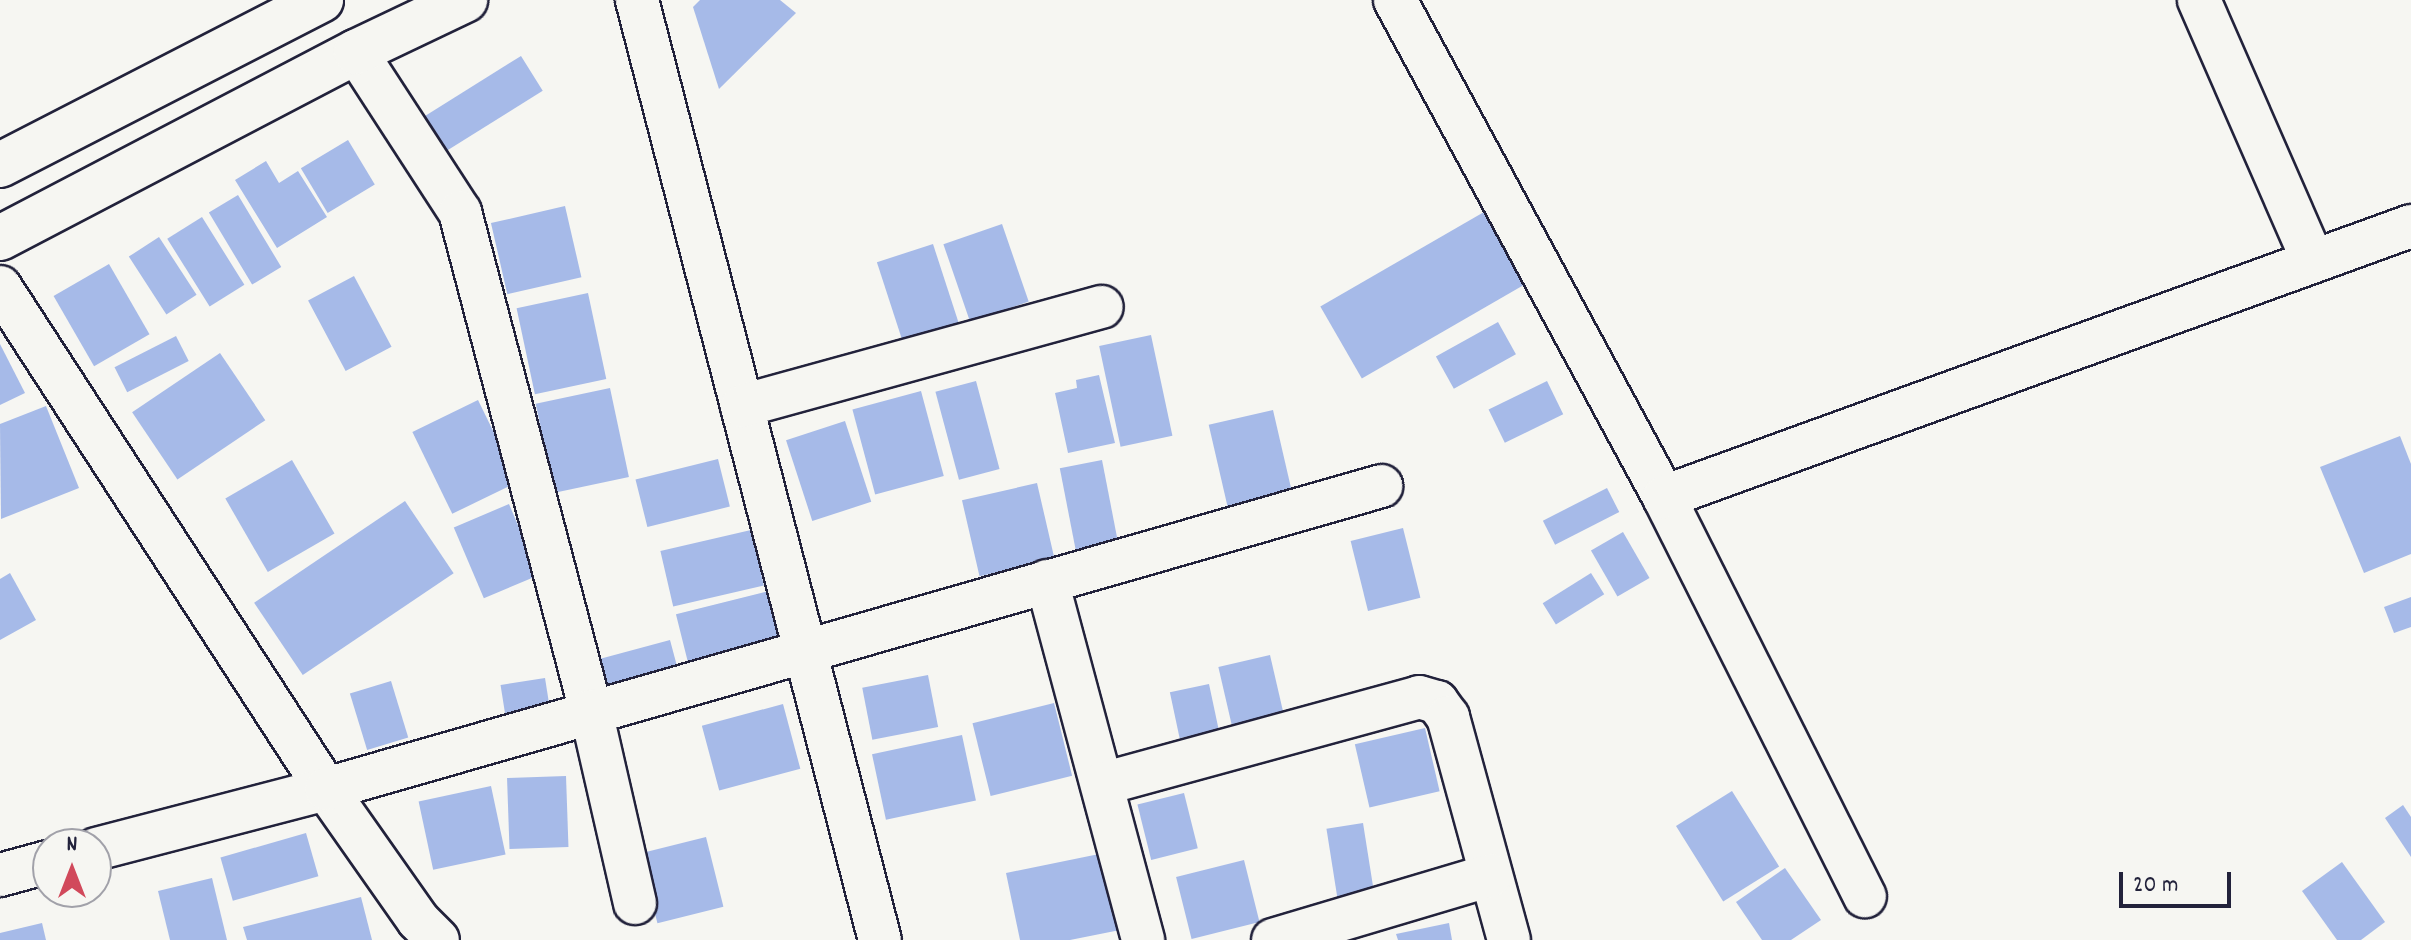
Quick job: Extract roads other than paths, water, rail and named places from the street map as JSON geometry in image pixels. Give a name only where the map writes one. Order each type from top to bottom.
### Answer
[{"type":"main road","points":[[0,165],[321,0]]},
{"type":"main road","points":[[0,238],[356,52],[465,0]]},
{"type":"street","points":[[637,0],[880,940]]},
{"type":"street","points":[[1395,0],[1664,497],[1865,896]]},
{"type":"street","points":[[2199,0],[2313,261]]},
{"type":"street","points":[[356,52],[460,212],[591,711],[635,903]]},
{"type":"street","points":[[1664,497],[2411,226]]},
{"type":"street","points":[[0,287],[326,789],[418,920],[438,940]]},
{"type":"street","points":[[742,406],[1102,307]]},
{"type":"street","points":[[112,845],[326,789],[1381,486]]},
{"type":"street","points":[[1047,581],[1143,940]]},
{"type":"street","points":[[1102,784],[1419,697],[1437,702],[1448,717],[1509,940]]},
{"type":"street","points":[[0,875],[32,866]]},
{"type":"street","points":[[1273,940],[1491,875]]}]
